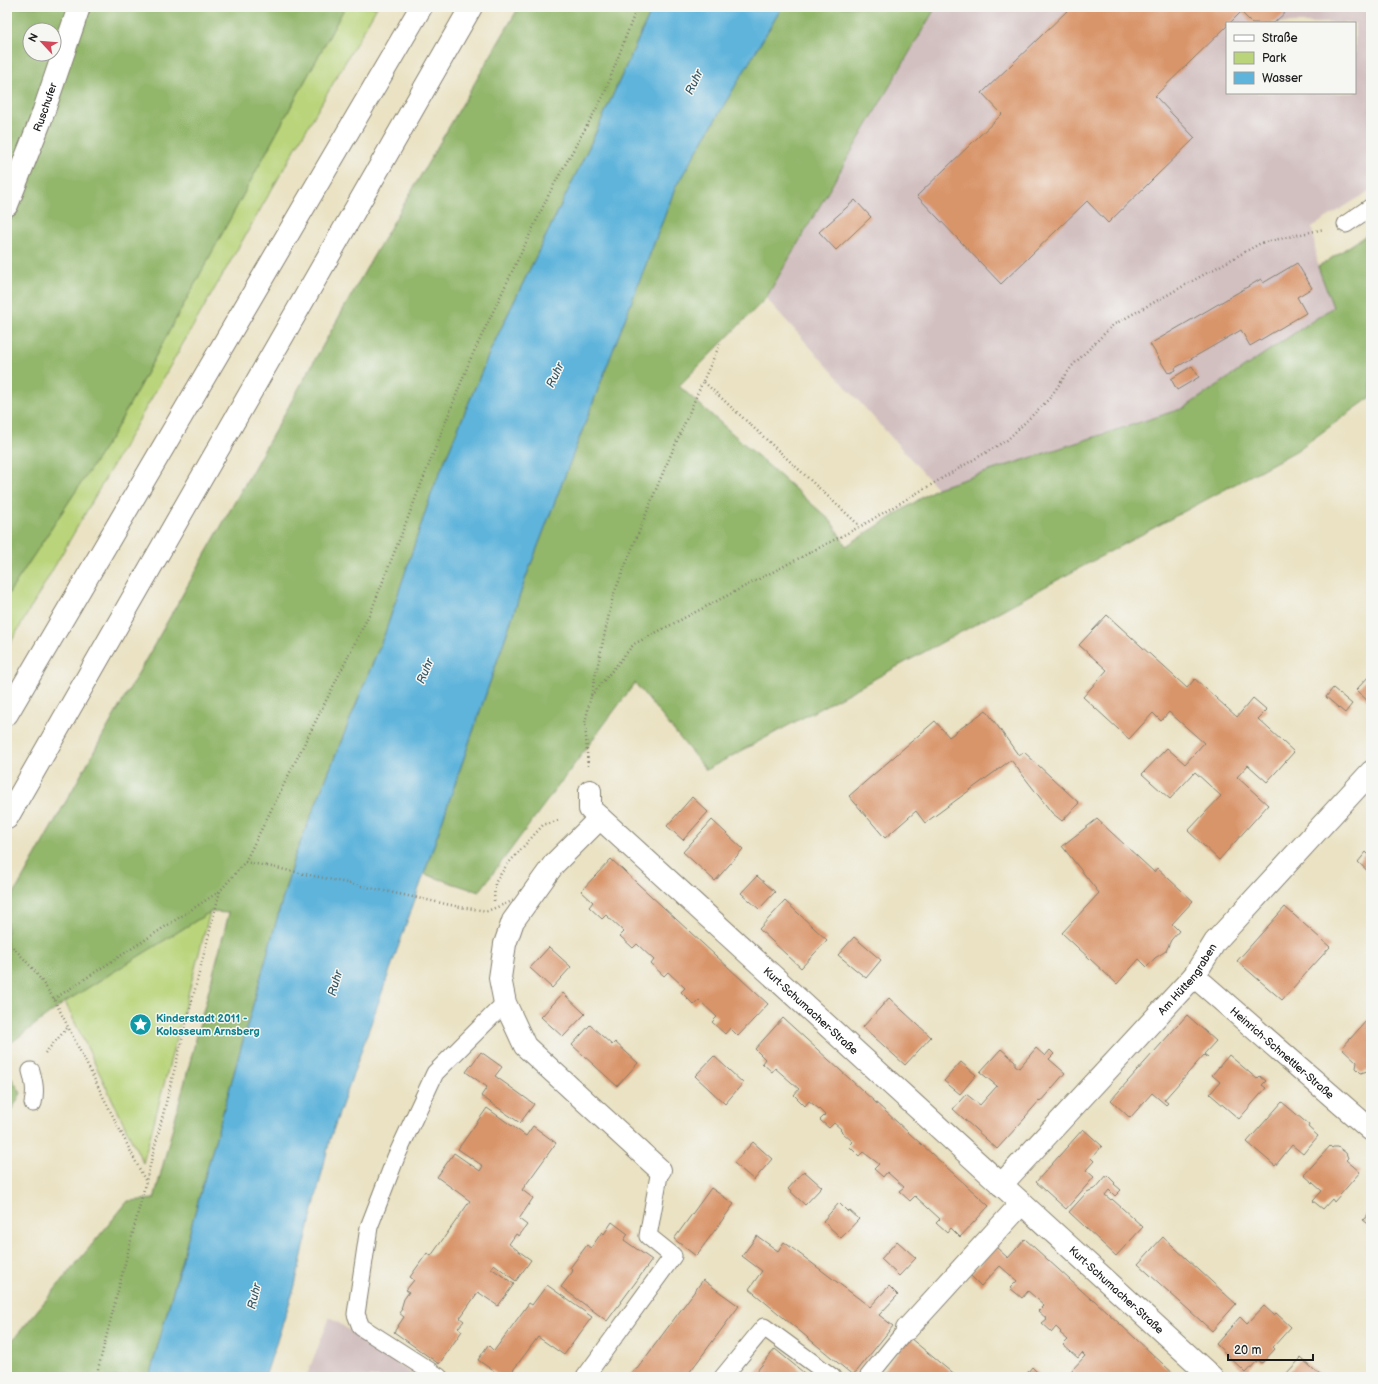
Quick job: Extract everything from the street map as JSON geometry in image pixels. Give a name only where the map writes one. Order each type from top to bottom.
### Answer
[{"type":"main road","name":"Ruschufer","points":[[7,205],[40,122],[79,7]]},
{"type":"main road","points":[[7,714],[421,7]]},
{"type":"main road","points":[[7,818],[471,7]]},
{"type":"main road","name":"Am Hüttengraben","points":[[1001,1185],[1194,976],[1215,942],[1371,772]]},
{"type":"main road","name":"Kurt-Schumacher-Straße","points":[[590,791],[590,809],[1212,1377]]},
{"type":"main road","points":[[600,818],[554,864],[513,921],[505,944],[500,978],[506,1003],[525,1046],[660,1170]]},
{"type":"main road","name":"Heinrich-Schnettler-Straße","points":[[1194,976],[1371,1130]]},
{"type":"main road","points":[[907,1329],[1021,1204]]},
{"type":"lane","points":[[1346,224],[1371,207]]},
{"type":"lane","points":[[439,1377],[361,1327],[356,1314],[369,1227],[396,1157],[435,1073],[506,1003]]},
{"type":"lane","points":[[31,1071],[35,1084],[33,1103]]},
{"type":"lane","points":[[585,1377],[673,1256],[648,1236],[660,1170]]},
{"type":"lane","points":[[723,1377],[764,1327],[832,1377]]},
{"type":"lane","points":[[868,1377],[907,1329]]},
{"type":"path","points":[[54,999],[220,891],[245,862],[372,609],[470,360],[551,190],[604,94],[637,7]]},
{"type":"path","points":[[591,696],[634,644],[860,526],[1007,440],[1049,398],[1072,366],[1113,325],[1261,243],[1346,224]]},
{"type":"path","points":[[590,791],[586,722],[613,596],[659,482],[721,342]]},
{"type":"path","points":[[703,381],[860,526]]},
{"type":"path","points":[[245,862],[460,907],[487,911],[516,900]]},
{"type":"path","points":[[96,1377],[220,891]]},
{"type":"path","points":[[13,947],[34,970],[54,999],[146,1182]]},
{"type":"path","points":[[31,1071],[68,1027]]},
{"type":"shaded area","points":[[936,7],[1371,7],[1371,190],[1312,227],[1318,267],[1334,307],[1184,408],[937,488],[766,298]]},
{"type":"shaded area","points":[[330,1317],[417,1377],[306,1377]]},
{"type":"green space","points":[[7,7],[74,7],[62,40],[62,22],[22,22],[22,62],[54,62],[7,189]]},
{"type":"green space","points":[[85,7],[345,7],[114,433],[7,596],[7,217],[44,124]]},
{"type":"green space","points":[[345,7],[377,7],[7,649],[7,596],[114,433]]},
{"type":"green space","points":[[519,7],[653,7],[591,143],[491,349],[433,489],[385,633],[294,858],[149,1377],[16,1377],[7,1367],[7,1347],[128,1201],[154,1199],[229,913],[210,912],[65,1002],[7,1046],[7,906],[366,269]]},
{"type":"green space","points":[[782,7],[936,7],[766,298],[679,386],[831,521],[846,546],[937,488],[1184,408],[1333,307],[1318,267],[1371,232],[1371,397],[1296,451],[706,770],[635,683],[479,892],[424,874],[526,577],[676,186]]},
{"type":"green space","points":[[210,912],[143,1163],[65,1002]]},
{"type":"green space","points":[[7,1071],[21,1093],[7,1119]]},
{"type":"water","name":"Ruhr","points":[[653,7],[782,7],[676,186],[526,577],[424,874],[330,1139],[294,1289],[265,1377],[149,1377],[294,858],[385,633],[433,489],[491,349],[591,143]]},
{"type":"building","points":[[1069,7],[1291,7],[1275,22],[1251,22],[1241,12],[1231,22],[1226,22],[1226,27],[1155,96],[1195,138],[1108,223],[1087,201],[1001,284],[917,196],[1002,114],[982,93],[1070,8]]},
{"type":"building","points":[[855,200],[871,217],[836,250],[819,232]]},
{"type":"building","points":[[1297,263],[1312,288],[1297,297],[1306,313],[1250,346],[1241,330],[1175,368],[1176,370],[1168,373],[1150,344],[1261,279],[1263,283]]},
{"type":"building","points":[[1192,366],[1199,377],[1177,390],[1171,379]]},
{"type":"building","points":[[1107,615],[1187,688],[1195,679],[1237,717],[1253,698],[1267,710],[1258,719],[1294,752],[1267,782],[1248,765],[1237,777],[1268,805],[1219,860],[1188,831],[1221,796],[1195,772],[1170,799],[1142,774],[1167,748],[1185,764],[1204,743],[1169,712],[1161,721],[1153,713],[1129,739],[1083,697],[1107,670],[1079,645]]},
{"type":"building","points":[[1371,674],[1371,704],[1356,690]]},
{"type":"building","points":[[1333,688],[1352,704],[1345,713],[1326,697]]},
{"type":"building","points":[[986,710],[1019,756],[1024,752],[1079,803],[1062,821],[1052,813],[1011,760],[925,823],[916,811],[885,838],[849,796],[935,721],[949,737]]},
{"type":"building","points":[[692,797],[708,812],[683,840],[667,826]]},
{"type":"building","points":[[1097,819],[1154,872],[1157,868],[1193,901],[1172,924],[1179,931],[1171,940],[1166,951],[1155,958],[1147,967],[1139,959],[1117,984],[1062,933],[1099,893],[1062,846]]},
{"type":"building","points":[[712,820],[743,849],[715,881],[683,852]]},
{"type":"building","points":[[1366,852],[1371,857],[1371,874],[1358,862]]},
{"type":"building","points":[[611,859],[768,1004],[738,1036],[730,1028],[725,1034],[712,1022],[717,1017],[699,1000],[694,1005],[681,992],[685,988],[668,972],[664,976],[651,964],[654,960],[637,944],[633,948],[620,936],[624,932],[606,915],[602,919],[589,907],[593,902],[581,891]]},
{"type":"building","points":[[757,876],[775,892],[759,909],[741,893]]},
{"type":"building","points":[[785,901],[827,940],[801,968],[759,929]]},
{"type":"building","points":[[1285,907],[1330,947],[1282,1000],[1237,961]]},
{"type":"building","points":[[854,937],[881,960],[866,978],[838,955]]},
{"type":"building","points":[[549,947],[571,967],[552,988],[530,968]]},
{"type":"building","points":[[563,993],[585,1014],[563,1037],[541,1017]]},
{"type":"building","points":[[889,998],[931,1037],[905,1065],[863,1027]]},
{"type":"building","points":[[1187,1015],[1216,1041],[1204,1054],[1208,1057],[1207,1058],[1204,1055],[1164,1100],[1168,1103],[1166,1105],[1152,1093],[1130,1118],[1111,1100]]},
{"type":"building","points":[[783,1018],[989,1206],[960,1237],[951,1228],[947,1233],[936,1223],[940,1219],[915,1196],[910,1201],[899,1191],[904,1187],[887,1172],[883,1177],[874,1169],[879,1164],[863,1152],[859,1156],[849,1146],[853,1142],[840,1130],[841,1129],[834,1123],[829,1128],[820,1120],[825,1115],[818,1108],[809,1101],[805,1106],[794,1095],[799,1089],[775,1068],[772,1072],[762,1063],[765,1059],[755,1049]]},
{"type":"building","points":[[1367,1020],[1371,1024],[1371,1073],[1367,1071],[1361,1073],[1356,1068],[1357,1062],[1342,1048]]},
{"type":"building","points":[[590,1025],[612,1045],[615,1042],[638,1063],[617,1086],[572,1045]]},
{"type":"building","points":[[1036,1048],[1045,1056],[1050,1050],[1054,1054],[1049,1059],[1065,1073],[997,1149],[953,1109],[966,1094],[980,1105],[997,1086],[980,1072],[1001,1049],[1015,1061],[1015,1065],[1019,1068]]},
{"type":"building","points":[[481,1052],[502,1067],[495,1076],[534,1104],[520,1123],[481,1096],[487,1087],[466,1072]]},
{"type":"building","points":[[1229,1055],[1257,1079],[1260,1076],[1266,1081],[1262,1085],[1266,1088],[1239,1119],[1210,1094],[1220,1082],[1212,1075]]},
{"type":"building","points":[[714,1056],[743,1083],[725,1104],[695,1076]]},
{"type":"building","points":[[961,1062],[976,1075],[960,1094],[944,1081]]},
{"type":"building","points":[[1282,1102],[1309,1125],[1308,1127],[1318,1136],[1303,1154],[1292,1145],[1275,1166],[1247,1142]]},
{"type":"building","points":[[487,1108],[526,1136],[533,1126],[556,1143],[522,1190],[533,1198],[519,1219],[527,1225],[519,1236],[516,1234],[509,1244],[531,1260],[516,1281],[494,1264],[491,1268],[514,1284],[498,1306],[478,1292],[460,1318],[464,1321],[458,1328],[462,1331],[439,1364],[394,1332],[404,1317],[399,1313],[402,1309],[404,1299],[409,1292],[406,1290],[414,1280],[410,1277],[427,1253],[431,1256],[470,1201],[437,1177],[454,1153],[480,1171],[483,1166],[458,1149]]},
{"type":"building","points":[[1083,1129],[1102,1146],[1091,1158],[1094,1161],[1086,1170],[1094,1177],[1066,1209],[1036,1182]]},
{"type":"building","points":[[753,1142],[772,1159],[754,1180],[734,1163]]},
{"type":"building","points":[[1330,1146],[1332,1148],[1338,1147],[1346,1153],[1348,1158],[1346,1160],[1360,1172],[1334,1202],[1332,1199],[1323,1209],[1313,1201],[1322,1191],[1304,1175]]},
{"type":"building","points":[[804,1171],[822,1187],[805,1205],[788,1189]]},
{"type":"building","points":[[1107,1175],[1121,1190],[1115,1196],[1109,1190],[1105,1195],[1111,1200],[1112,1199],[1143,1227],[1116,1256],[1069,1212],[1087,1192],[1096,1188]]},
{"type":"building","points":[[711,1188],[734,1204],[696,1256],[674,1239]]},
{"type":"building","points":[[839,1203],[848,1212],[849,1210],[859,1219],[841,1238],[823,1221]]},
{"type":"building","points":[[1371,1211],[1371,1226],[1363,1220]]},
{"type":"building","points":[[612,1222],[628,1234],[624,1240],[652,1260],[607,1321],[561,1287],[573,1271],[570,1268],[587,1245],[591,1248],[602,1232],[604,1234]]},
{"type":"building","points":[[757,1236],[778,1251],[784,1242],[870,1307],[889,1286],[898,1295],[879,1315],[893,1326],[853,1374],[749,1289],[762,1271],[742,1256]]},
{"type":"building","points":[[1163,1237],[1236,1304],[1212,1331],[1138,1264]]},
{"type":"building","points":[[1025,1239],[1092,1300],[1094,1300],[1177,1377],[1077,1377],[1071,1371],[1085,1356],[1082,1353],[1078,1358],[1063,1345],[1068,1340],[1056,1327],[1052,1332],[1042,1323],[1047,1319],[1038,1311],[1044,1305],[1028,1291],[1022,1298],[1010,1288],[1017,1281],[1000,1266],[981,1286],[970,1275],[996,1247],[1008,1258]]},
{"type":"building","points":[[897,1241],[916,1258],[899,1276],[881,1259]]},
{"type":"building","points":[[703,1280],[739,1306],[686,1377],[629,1377],[635,1369],[637,1369]]},
{"type":"building","points":[[547,1285],[592,1317],[564,1355],[538,1337],[508,1377],[502,1377],[478,1360],[488,1345],[494,1351],[529,1303],[532,1305]]},
{"type":"building","points":[[1264,1306],[1274,1315],[1276,1313],[1291,1327],[1273,1347],[1275,1349],[1262,1363],[1258,1360],[1246,1373],[1216,1344],[1240,1317],[1247,1324]]},
{"type":"building","points":[[910,1338],[957,1377],[878,1377]]},
{"type":"building","points":[[775,1349],[809,1377],[752,1377]]},
{"type":"building","points":[[1301,1358],[1322,1377],[1283,1377]]},
{"type":"building","points":[[1032,1367],[1040,1375],[1038,1377],[1024,1377]]},
{"type":"place","name":"Kinderstadt 2011 - Kolosseum Arnsberg","points":[[141,1024]]}]
